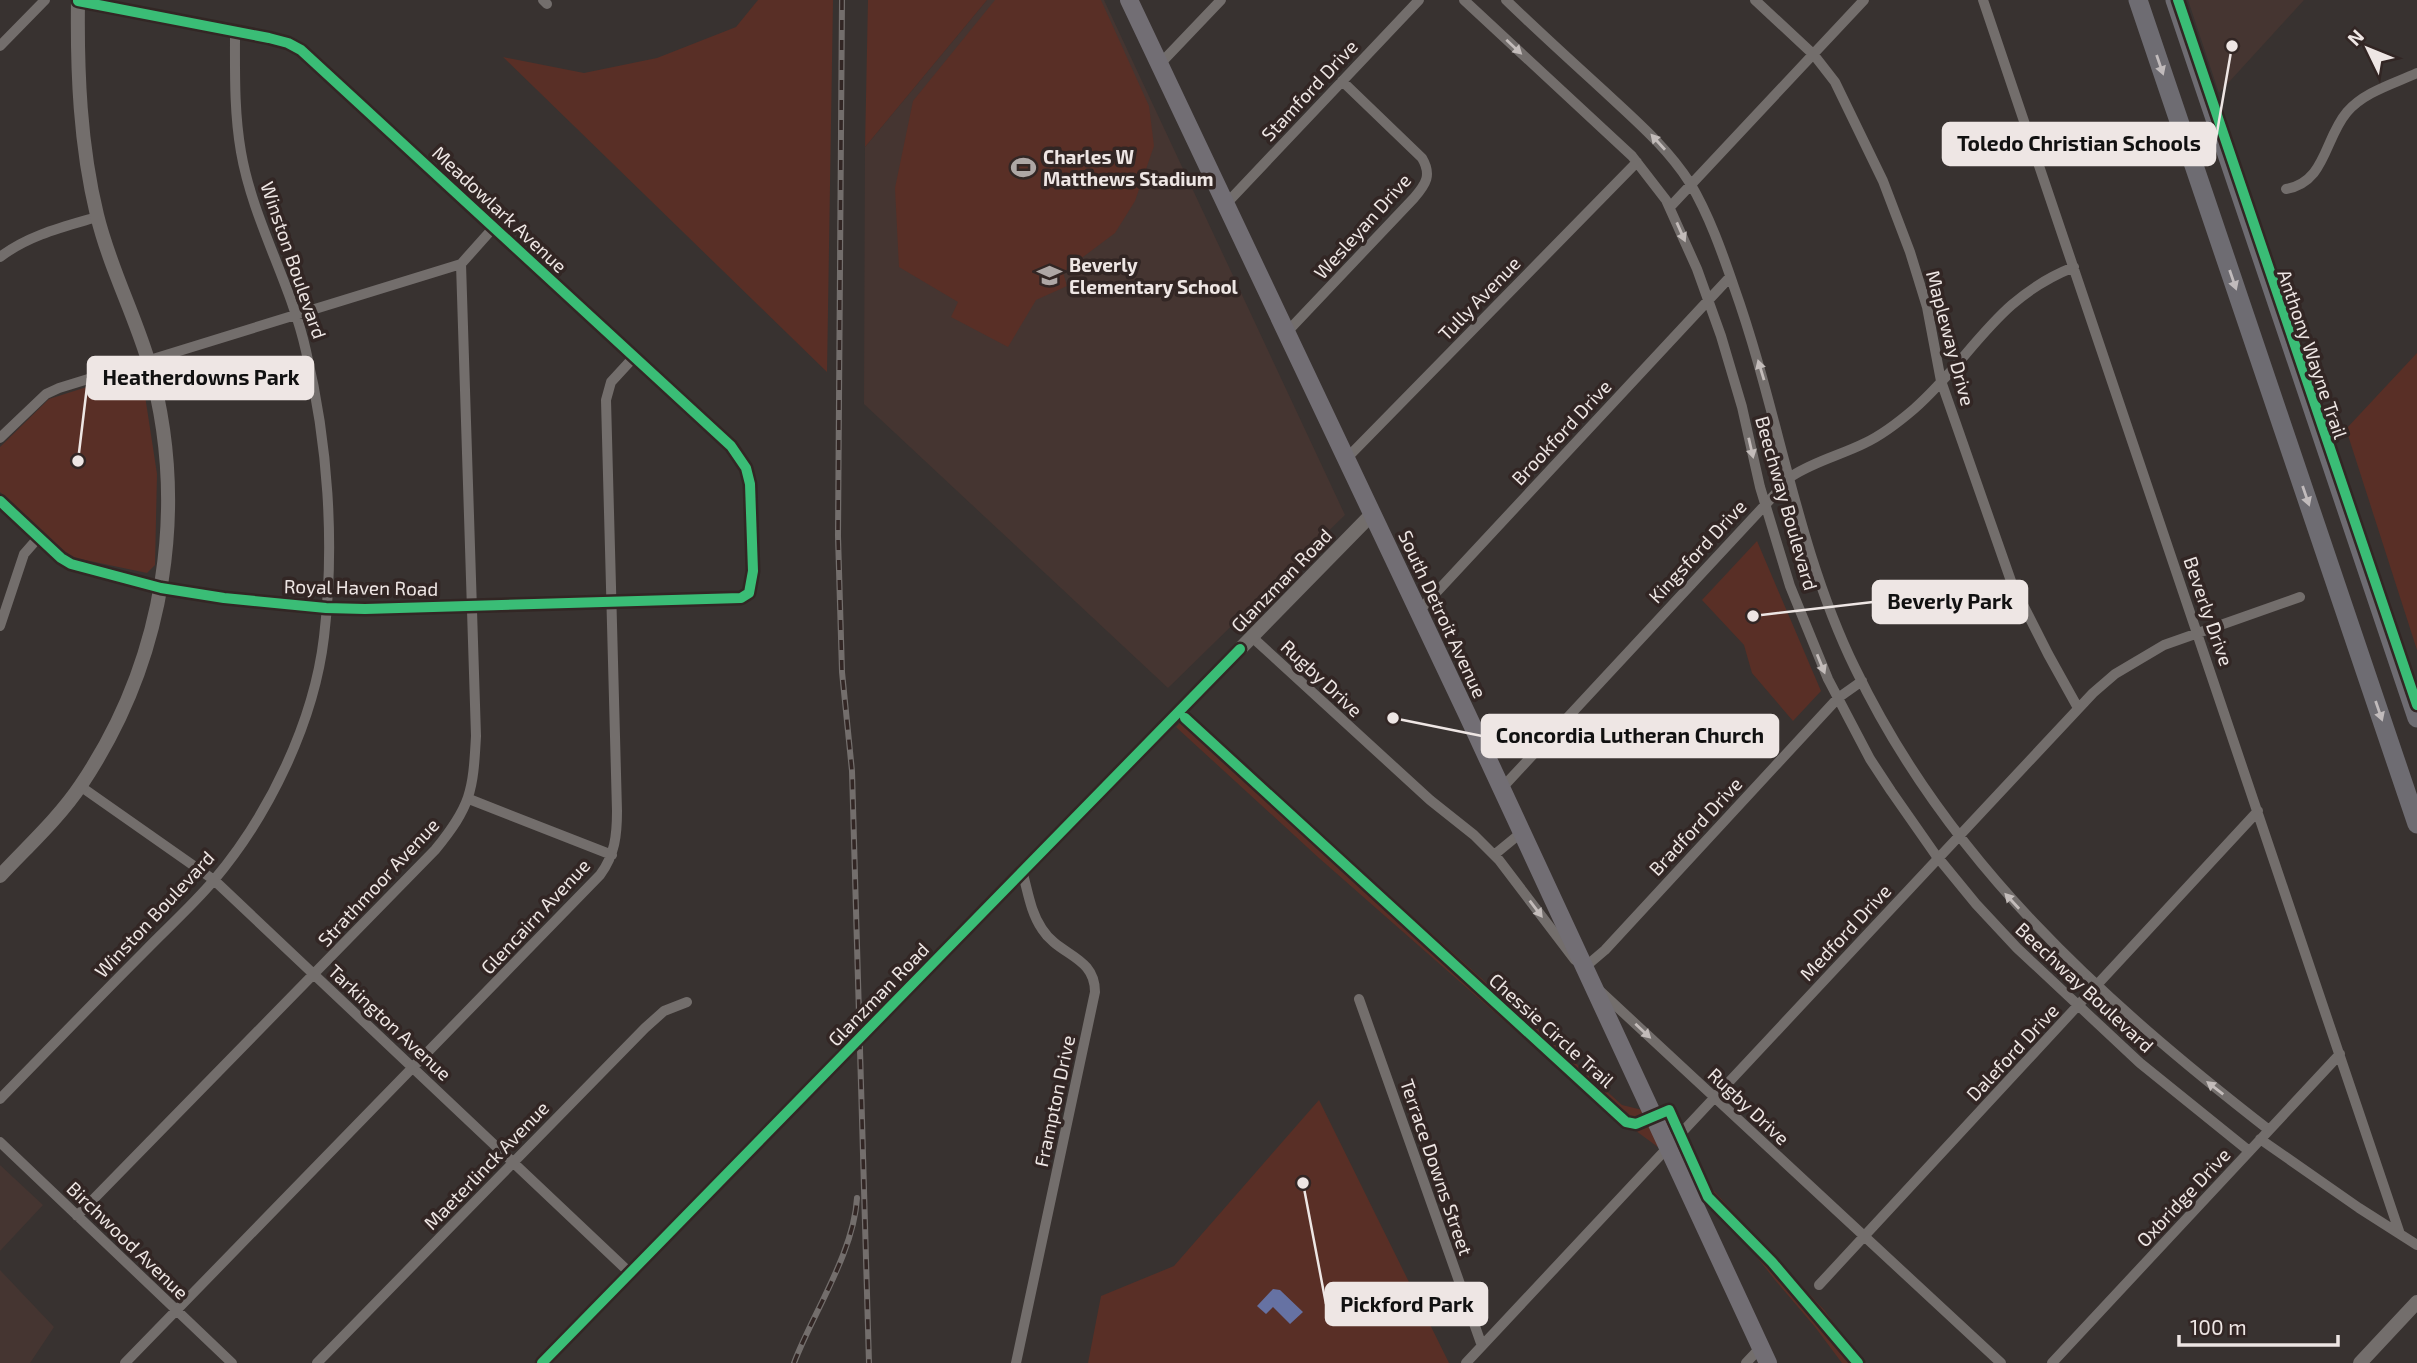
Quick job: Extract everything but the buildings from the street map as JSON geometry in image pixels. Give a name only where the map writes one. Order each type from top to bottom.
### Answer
[{"type":"highway","points":[[2138,0],[2417,824]]},
{"type":"highway","name":"Anthony Wayne Trail","points":[[2175,0],[2417,718]]},
{"type":"main road","name":"South Detroit Avenue","points":[[1129,0],[1502,789],[1764,1355]]},
{"type":"street","points":[[0,46],[45,0]]},
{"type":"street","points":[[1159,65],[1221,0]]},
{"type":"street","name":"Stamford Drive","points":[[1226,204],[1419,0]]},
{"type":"street","name":"Beechway Boulevard","points":[[1464,0],[1637,162],[1670,207],[1708,300],[1742,407],[1765,504],[1790,586],[1838,698],[1870,759],[1938,858],[1994,924],[2158,1079],[2249,1151]]},
{"type":"street","name":"Beechway Boulevard","points":[[1506,0],[1653,136],[1691,185],[1707,217],[1730,276],[1770,400],[1788,480],[1818,576],[1861,681],[1895,744],[1958,837],[2023,912],[2177,1056],[2269,1130]]},
{"type":"street","name":"Mapleway Drive","points":[[1755,0],[1814,55],[1835,82],[1882,181],[1910,252],[1927,307],[1941,382],[2011,581],[2078,708]]},
{"type":"street","points":[[1670,207],[1864,0]]},
{"type":"street","name":"Beverly Drive","points":[[1983,0],[2400,1234]]},
{"type":"street","points":[[0,876],[44,830],[80,786],[124,708],[144,658],[161,588],[168,526],[169,489],[161,424],[148,360],[97,217],[85,154],[78,66],[78,1]]},
{"type":"street","name":"Meadowlark Avenue","points":[[78,1],[278,40],[301,50],[731,446],[746,468],[750,484],[753,571],[749,593]]},
{"type":"street","name":"Winston Boulevard","points":[[0,1099],[214,880],[262,813],[299,731],[318,666],[326,608],[326,480],[313,382],[297,313],[253,197],[241,152],[235,96],[235,32]]},
{"type":"street","points":[[2286,189],[2300,186],[2312,178],[2346,113],[2365,96],[2417,73]]},
{"type":"street","name":"Wesleyan Drive","points":[[1287,332],[1414,198],[1428,178],[1427,167],[1422,158],[1342,81]]},
{"type":"street","name":"Tully Avenue","points":[[1346,459],[1637,162]]},
{"type":"street","points":[[0,257],[25,241],[97,217]]},
{"type":"street","points":[[0,438],[46,394],[59,388],[461,264],[494,227]]},
{"type":"street","name":"Strathmoor Avenue","points":[[77,1216],[435,850],[455,826],[469,799],[474,777],[476,736],[461,264]]},
{"type":"street","name":"Kingsford Drive","points":[[1502,789],[1788,480],[1810,465],[1866,443],[1914,409],[2012,303],[2041,283],[2074,267]]},
{"type":"street","name":"Brookford Drive","points":[[1418,612],[1730,276]]},
{"type":"street","name":"Glencairn Avenue","points":[[125,1363],[591,884],[612,855],[617,832],[617,811],[606,400],[611,382],[635,357]]},
{"type":"street","name":"Royal Haven Road","points":[[0,501],[71,565],[161,588],[224,598],[326,608],[741,598],[749,593]]},
{"type":"street","name":"Glanzman Road","points":[[542,1363],[1372,514]]},
{"type":"street","points":[[0,626],[23,554],[38,538]]},
{"type":"street","name":"Medford Drive","points":[[1466,1363],[2078,708],[2115,674],[2164,646],[2300,597]]},
{"type":"street","name":"Rugby Drive","points":[[1252,636],[1419,791],[1494,855],[1593,984],[2001,1363]]},
{"type":"street","name":"Bradford Drive","points":[[1585,967],[1605,950],[1838,698],[1861,681]]},
{"type":"street","name":"Tarkington Avenue","points":[[80,786],[214,880],[630,1273]]},
{"type":"street","points":[[469,799],[612,855]]},
{"type":"street","name":"Daleford Drive","points":[[1819,1285],[2258,811]]},
{"type":"street","points":[[1494,855],[1522,832]]},
{"type":"street","name":"Frampton Drive","points":[[1016,1363],[1095,992],[1095,979],[1089,969],[1079,959],[1056,945],[1042,930],[1031,906],[1023,872]]},
{"type":"street","name":"Terrace Downs Street","points":[[1359,999],[1482,1346]]},
{"type":"street","name":"Maeterlinck Avenue","points":[[317,1363],[656,1018],[664,1011],[687,1002]]},
{"type":"street","name":"Oxbridge Drive","points":[[2052,1363],[2340,1054]]},
{"type":"street","points":[[2260,1139],[2417,1245]]},
{"type":"street","name":"Birchwood Avenue","points":[[0,1142],[232,1363]]},
{"type":"street","points":[[2360,1363],[2417,1302]]},
{"type":"street","points":[[1746,1363],[1764,1355]]},
{"type":"shaded area","points":[[758,0],[833,0],[827,372],[503,57],[584,73],[657,58],[736,27]]},
{"type":"shaded area","points":[[868,0],[987,0],[865,147]]},
{"type":"shaded area","name":"Beverly Elementary School","points":[[987,0],[1104,0],[1345,515],[1168,688],[864,404],[865,147]]},
{"type":"shaded area","name":"Charles W Matthews Stadium","points":[[995,0],[1101,0],[1149,106],[1154,146],[1135,201],[1115,233],[1063,272],[1067,286],[1036,300],[1008,347],[951,317],[958,302],[899,267],[895,188],[913,101]]},
{"type":"shaded area","points":[[2188,0],[2304,0],[2219,93]]},
{"type":"shaded area","points":[[2417,353],[2417,650],[2346,429]]},
{"type":"shaded area","points":[[134,372],[142,376],[157,474],[155,565],[147,573],[66,556],[0,492],[0,447],[49,399]]},
{"type":"shaded area","points":[[1757,541],[1821,691],[1793,721],[1752,673],[1744,645],[1702,600]]},
{"type":"shaded area","points":[[1188,714],[1622,1105],[1675,1118],[1701,1177],[1825,1311],[1862,1363],[1842,1363],[1685,1167],[1613,1114],[1319,858],[1176,727]]},
{"type":"shaded area","points":[[1319,1100],[1449,1363],[1088,1363],[1101,1296],[1174,1266]]},
{"type":"shaded area","points":[[0,1165],[43,1205],[0,1251]]},
{"type":"shaded area","points":[[0,1270],[54,1327],[30,1363],[0,1363]]},
{"type":"water","points":[[1273,1289],[1280,1290],[1303,1312],[1290,1324],[1273,1307],[1266,1314],[1257,1306]]},
{"type":"railway","points":[[842,0],[838,536],[842,672],[852,771],[869,1363]]},
{"type":"railway","points":[[794,1363],[841,1261],[849,1240],[857,1198]]},
{"type":"cycle path","points":[[2178,0],[2417,705]]},
{"type":"cycle path","points":[[0,501],[61,558],[71,564],[161,588],[224,598],[326,608],[741,598],[749,593],[753,571],[750,484],[746,468],[731,446],[301,50],[269,38],[78,1]]},
{"type":"cycle path","points":[[542,1363],[1240,649]]},
{"type":"cycle path","name":"Chessie Circle Trail","points":[[1185,718],[1626,1122],[1636,1124],[1669,1110],[1708,1197],[1772,1262],[1858,1363]]},
{"type":"place","name":"Toledo Christian Schools","points":[[2232,46]]},
{"type":"place","name":"Charles W Matthews Stadium","points":[[1023,167]]},
{"type":"place","name":"Beverly Elementary School","points":[[1049,275]]},
{"type":"place","name":"Heatherdowns Park","points":[[78,461]]},
{"type":"place","name":"Beverly Park","points":[[1753,616]]},
{"type":"place","name":"Concordia Lutheran Church","points":[[1393,718]]},
{"type":"place","name":"Pickford Park","points":[[1303,1183]]}]
